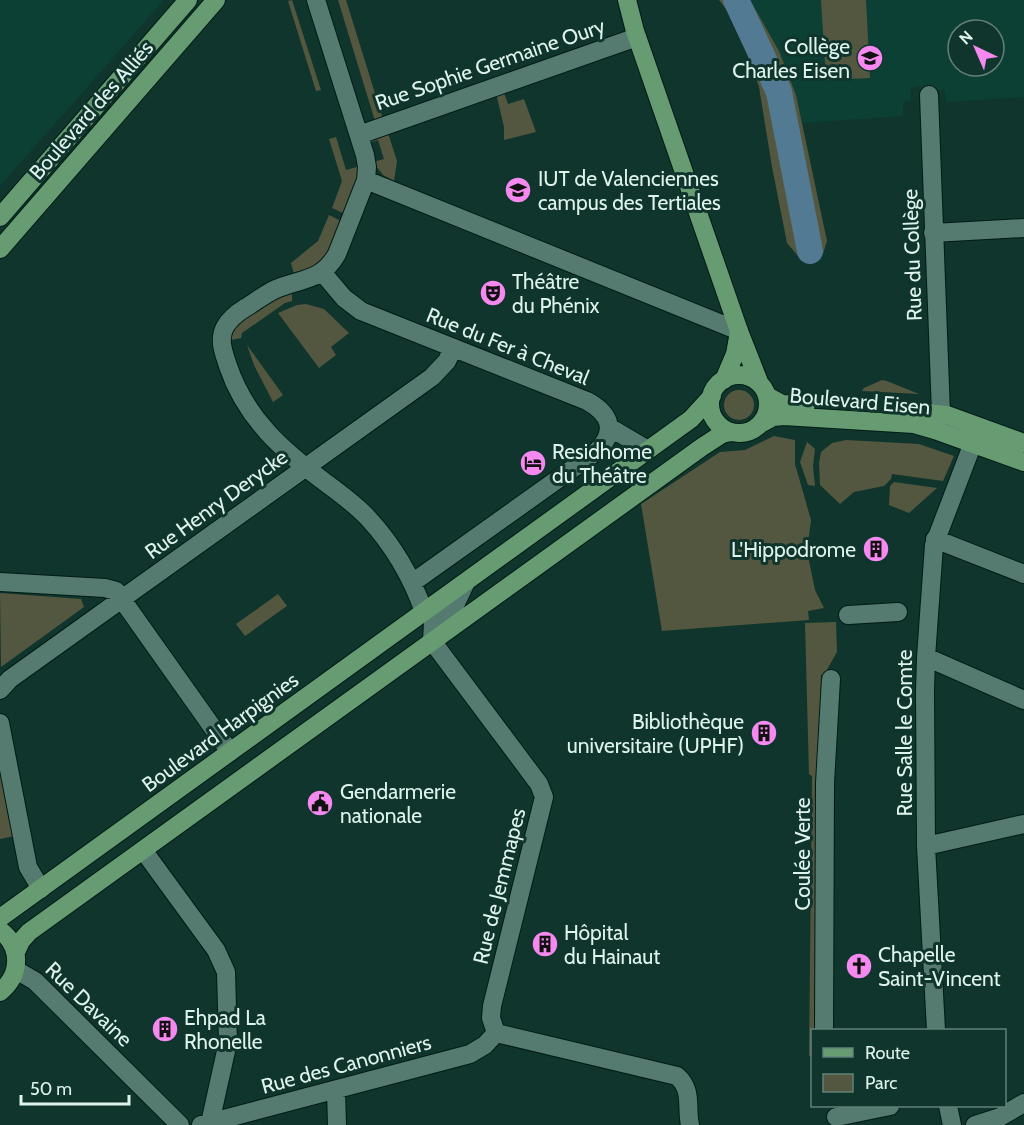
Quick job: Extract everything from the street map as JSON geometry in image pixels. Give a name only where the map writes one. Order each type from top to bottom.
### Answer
[{"type":"main road","name":"Boulevard des Alliés","points":[[0,217],[188,0]]},
{"type":"main road","name":"Boulevard des Alliés","points":[[0,249],[216,0]]},
{"type":"main road","points":[[0,1006],[3,990],[16,961],[21,941],[29,932],[714,438],[730,432],[746,432],[760,424],[767,412],[763,389],[739,330],[637,37],[627,0]]},
{"type":"main road","points":[[724,380],[735,354],[739,330]]},
{"type":"main road","points":[[730,432],[714,418],[710,404],[716,387],[734,375],[742,375],[763,389]]},
{"type":"main road","name":"Boulevard Eisen","points":[[763,389],[775,401],[786,404],[941,413],[1024,443]]},
{"type":"main road","name":"Boulevard Harpignies","points":[[0,918],[648,450],[694,416],[712,396]]},
{"type":"main road","name":"Boulevard Eisen","points":[[760,424],[780,416],[914,424],[1024,462]]},
{"type":"main road","points":[[0,930],[10,939],[16,961]]},
{"type":"street","points":[[316,0],[359,135],[367,167],[366,180],[337,255],[322,272],[311,279],[278,288],[231,318],[222,338],[223,350],[232,378],[246,405],[278,445],[355,506],[369,520],[390,546],[412,583],[424,612]]},
{"type":"street","name":"Rue Sophie Germaine Oury","points":[[359,135],[637,37]]},
{"type":"street","name":"Rue du Collège","points":[[929,95],[941,413]]},
{"type":"street","points":[[366,180],[739,330]]},
{"type":"street","points":[[933,233],[1024,228]]},
{"type":"street","name":"Rue du Fer à Cheval","points":[[322,272],[344,298],[361,311],[587,400],[603,412],[609,427]]},
{"type":"street","name":"Rue Henry Derycke","points":[[0,690],[10,679],[436,373],[447,361],[453,348]]},
{"type":"street","points":[[412,583],[596,452],[606,439],[609,427],[648,450]]},
{"type":"street","name":"Rue Salle le Comte","points":[[936,1029],[926,846],[924,691],[926,657],[935,539],[973,443]]},
{"type":"street","points":[[935,539],[1024,574]]},
{"type":"street","points":[[0,582],[105,588],[116,591],[230,752]]},
{"type":"street","name":"Boulevard Harpignies","points":[[432,641],[433,622],[455,605],[466,582]]},
{"type":"street","points":[[848,615],[898,612]]},
{"type":"street","name":"Rue de Jemmapes","points":[[432,641],[543,792],[543,802],[492,1006],[491,1018],[496,1033]]},
{"type":"street","points":[[926,657],[1024,700]]},
{"type":"street","name":"Coulée Verte","points":[[824,1029],[825,783],[831,679]]},
{"type":"street","points":[[0,723],[28,867],[41,889]]},
{"type":"street","points":[[926,846],[1024,824]]},
{"type":"street","points":[[143,850],[216,950],[226,972],[228,1041],[206,1124]]},
{"type":"street","name":"Rue Davaine","points":[[16,961],[180,1125]]},
{"type":"street","points":[[496,1033],[677,1076],[684,1083],[688,1092],[690,1125]]},
{"type":"street","name":"Rue des Canonniers","points":[[206,1124],[470,1054],[481,1048],[496,1033]]},
{"type":"street","points":[[336,1090],[337,1125]]},
{"type":"street","points":[[975,1125],[1000,1117],[1024,1103]]},
{"type":"street","points":[[836,1116],[885,1107]]},
{"type":"street","points":[[948,1107],[952,1125]]},
{"type":"shaded area","points":[[0,0],[164,0],[0,186]]},
{"type":"shaded area","name":"Collège Charles Eisen","points":[[750,0],[1024,0],[1024,97],[946,102],[945,90],[921,90],[920,86],[910,88],[911,101],[903,102],[903,116],[802,123],[796,95],[779,51]]},
{"type":"green space","points":[[292,0],[321,90],[316,91],[288,1]]},
{"type":"green space","points":[[338,0],[346,0],[383,119],[375,121]]},
{"type":"green space","points":[[719,0],[750,0],[779,51],[796,95],[827,241],[823,254],[798,256],[787,243],[759,87],[735,20]]},
{"type":"green space","points":[[821,0],[866,0],[870,78],[826,80]]},
{"type":"green space","points":[[503,90],[508,104],[524,99],[536,132],[504,140],[504,127],[496,93]]},
{"type":"green space","points":[[387,130],[397,161],[394,181],[383,175],[373,162],[384,159],[378,140],[368,143],[371,138]]},
{"type":"green space","points":[[336,137],[346,170],[360,166],[345,214],[332,208],[342,181],[329,139]]},
{"type":"green space","points":[[329,215],[341,221],[327,256],[318,265],[294,274],[291,263],[318,241]]},
{"type":"green space","points":[[292,292],[292,301],[285,303],[242,333],[241,338],[231,340],[232,330],[238,323],[278,296]]},
{"type":"green space","points":[[306,304],[324,309],[349,333],[331,347],[336,355],[319,368],[278,313],[297,305]]},
{"type":"green space","points":[[247,345],[283,395],[273,402],[254,365]]},
{"type":"green space","points":[[882,380],[887,381],[919,394],[862,391]]},
{"type":"green space","points":[[739,390],[750,394],[754,405],[750,416],[739,420],[728,416],[724,405],[728,394]]},
{"type":"green space","points":[[774,436],[795,440],[795,464],[811,520],[807,551],[815,590],[824,608],[808,611],[809,620],[662,631],[641,504],[720,452],[745,450]]},
{"type":"green space","points":[[846,440],[919,444],[954,456],[943,481],[892,474],[891,479],[884,486],[854,492],[840,504],[820,485],[819,463],[821,452],[832,443]]},
{"type":"green space","points":[[807,442],[815,449],[813,466],[815,486],[808,485],[800,462]]},
{"type":"green space","points":[[894,482],[937,488],[909,513],[889,505],[890,486]]},
{"type":"green space","points":[[0,593],[81,599],[84,607],[1,667]]},
{"type":"green space","points":[[278,594],[287,606],[245,636],[236,624]]},
{"type":"green space","points":[[836,622],[837,652],[824,675],[821,675],[816,1029],[811,1029],[811,1056],[809,1056],[812,776],[809,774],[805,623]]},
{"type":"green space","points":[[0,752],[14,836],[0,839]]},
{"type":"waterway","points":[[736,0],[779,92],[810,251]]},
{"type":"place","name":"Collège Charles Eisen","points":[[870,58]]},
{"type":"place","name":"IUT de Valenciennes campus des Tertiales","points":[[518,190]]},
{"type":"place","name":"Théâtre du Phénix","points":[[493,293]]},
{"type":"place","name":"Residhome du Théâtre","points":[[533,463]]},
{"type":"place","name":"L'Hippodrome","points":[[876,549]]},
{"type":"place","name":"Bibliothèque universitaire (UPHF)","points":[[764,733]]},
{"type":"place","name":"Gendarmerie nationale","points":[[320,803]]},
{"type":"place","name":"Hôpital du Hainaut","points":[[545,944]]},
{"type":"place","name":"Chapelle Saint-Vincent","points":[[859,966]]},
{"type":"place","name":"Ehpad La Rhonelle","points":[[165,1029]]}]
